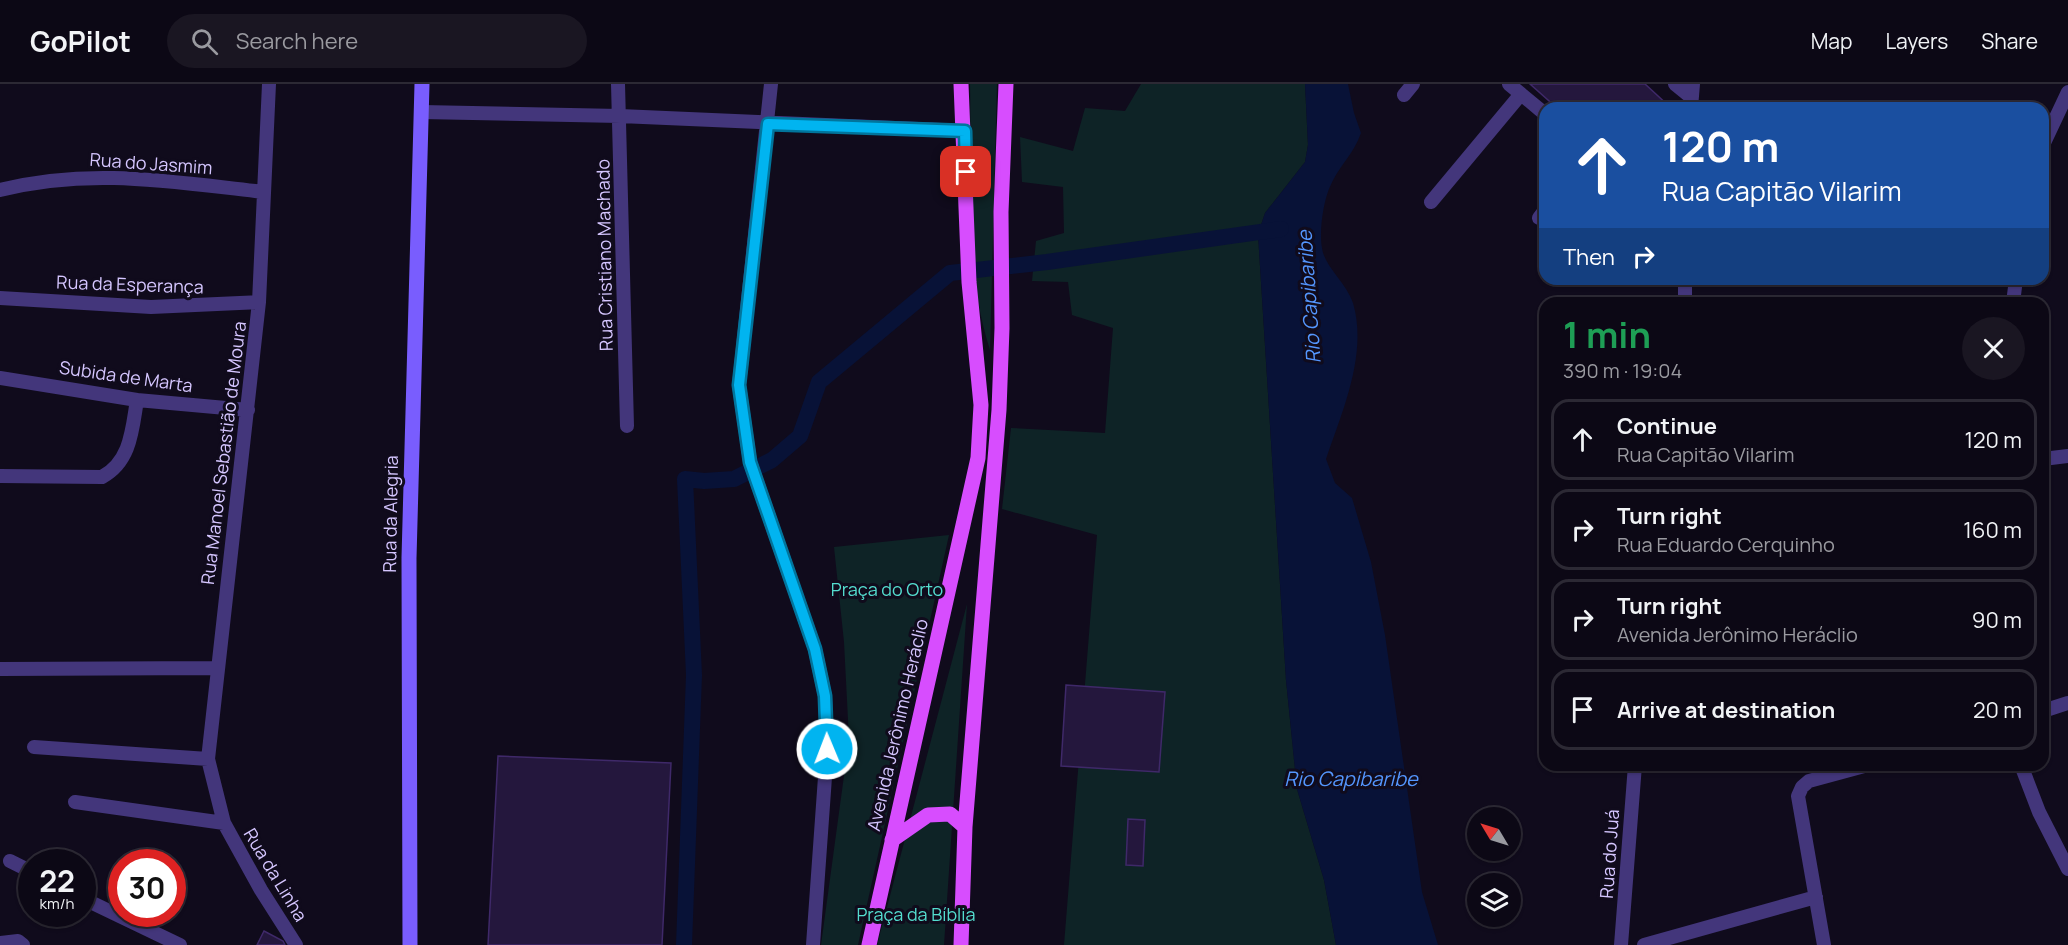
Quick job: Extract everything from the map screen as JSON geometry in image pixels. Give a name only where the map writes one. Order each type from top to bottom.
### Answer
[{"type":"main road","name":"Avenida Jerônimo Heráclio","points":[[868,945],[978,458],[981,405],[969,282],[965,131],[961,84]]},
{"type":"main road","points":[[961,945],[965,827],[999,410],[1002,328],[1000,256],[1006,84]]},
{"type":"main road","points":[[892,840],[918,820],[940,813],[950,814],[965,827]]},
{"type":"street","name":"Rua Manoel Sebastião de Moura","points":[[224,823],[208,759],[259,302],[269,84]]},
{"type":"street","name":"Rua da Alegria","points":[[410,945],[409,558],[422,84]]},
{"type":"street","name":"Rua Cristiano Machado","points":[[618,84],[627,426]]},
{"type":"street","points":[[771,84],[739,385],[750,462],[815,649],[825,696],[827,749],[813,945]]},
{"type":"street","points":[[1509,84],[1539,109]]},
{"type":"street","points":[[1675,84],[1692,96]]},
{"type":"street","points":[[2049,132],[2068,92]]},
{"type":"street","points":[[1431,202],[1521,94]]},
{"type":"street","points":[[422,112],[620,116],[965,131]]},
{"type":"street","name":"Rua do Jasmim","points":[[0,190],[44,181],[99,176],[264,192]]},
{"type":"street","name":"Rua da Esperança","points":[[0,297],[151,308],[259,302]]},
{"type":"street","name":"Subida de Marta","points":[[0,378],[137,400],[248,410]]},
{"type":"street","points":[[0,476],[102,477],[116,469],[125,454],[137,400]]},
{"type":"street","points":[[2049,458],[2068,456]]},
{"type":"street","points":[[0,669],[217,668]]},
{"type":"street","points":[[2049,709],[2068,703]]},
{"type":"street","points":[[34,747],[208,759]]},
{"type":"street","name":"Rua do Juá","points":[[1621,945],[1635,771]]},
{"type":"street","points":[[1824,945],[1798,809],[1799,793],[1809,782],[1843,771]]},
{"type":"street","points":[[2023,771],[2039,812],[2068,869]]},
{"type":"street","points":[[75,802],[224,823]]},
{"type":"street","name":"Rua da Linha","points":[[224,823],[261,890],[296,945]]},
{"type":"street","points":[[10,861],[18,865]]},
{"type":"street","points":[[1644,945],[1816,897]]},
{"type":"street","points":[[96,905],[180,945]]},
{"type":"street","points":[[0,943],[18,941],[23,945]]},
{"type":"green space","points":[[970,84],[997,84],[990,350],[981,318],[972,252]]},
{"type":"green space","points":[[1141,84],[1305,84],[1308,145],[1305,162],[1265,213],[1258,234],[1286,680],[1297,789],[1324,880],[1336,945],[1064,945],[1097,535],[1002,509],[1011,428],[1105,433],[1113,328],[1072,315],[1068,282],[1032,281],[1036,241],[1064,233],[1063,187],[1022,182],[1020,137],[1073,151],[1085,108],[1125,111]]},
{"type":"green space","name":"Praça do Orto","points":[[949,535],[858,945],[821,945],[849,739],[844,642],[834,547]]},
{"type":"green space","name":"Praça da Bíblia","points":[[967,604],[944,945],[877,945]]},
{"type":"water","name":"Rio Capibaribe","points":[[1305,84],[1348,84],[1361,133],[1332,181],[1322,218],[1321,241],[1324,255],[1350,295],[1357,322],[1355,362],[1351,382],[1326,459],[1335,483],[1352,498],[1371,562],[1385,635],[1422,892],[1438,945],[1336,945],[1324,880],[1297,789],[1286,680],[1258,234],[1265,213],[1305,162],[1308,145]]},
{"type":"building","points":[[1530,84],[1645,84],[1664,102],[1616,101],[1550,102]]},
{"type":"building","points":[[1066,685],[1165,692],[1159,772],[1061,766]]},
{"type":"building","points":[[498,756],[671,763],[662,945],[488,945]]},
{"type":"building","points":[[1128,819],[1145,820],[1143,866],[1126,865]]},
{"type":"building","points":[[264,931],[283,941],[285,945],[257,945]]},
{"type":"waterway","points":[[684,945],[694,675],[685,479],[704,481],[734,479],[772,460],[800,436],[819,382],[950,273],[1047,262],[1281,229]]},
{"type":"route","points":[[827,749],[825,696],[815,649],[763,505],[750,462],[739,385],[768,124],[965,131],[966,172]]}]
